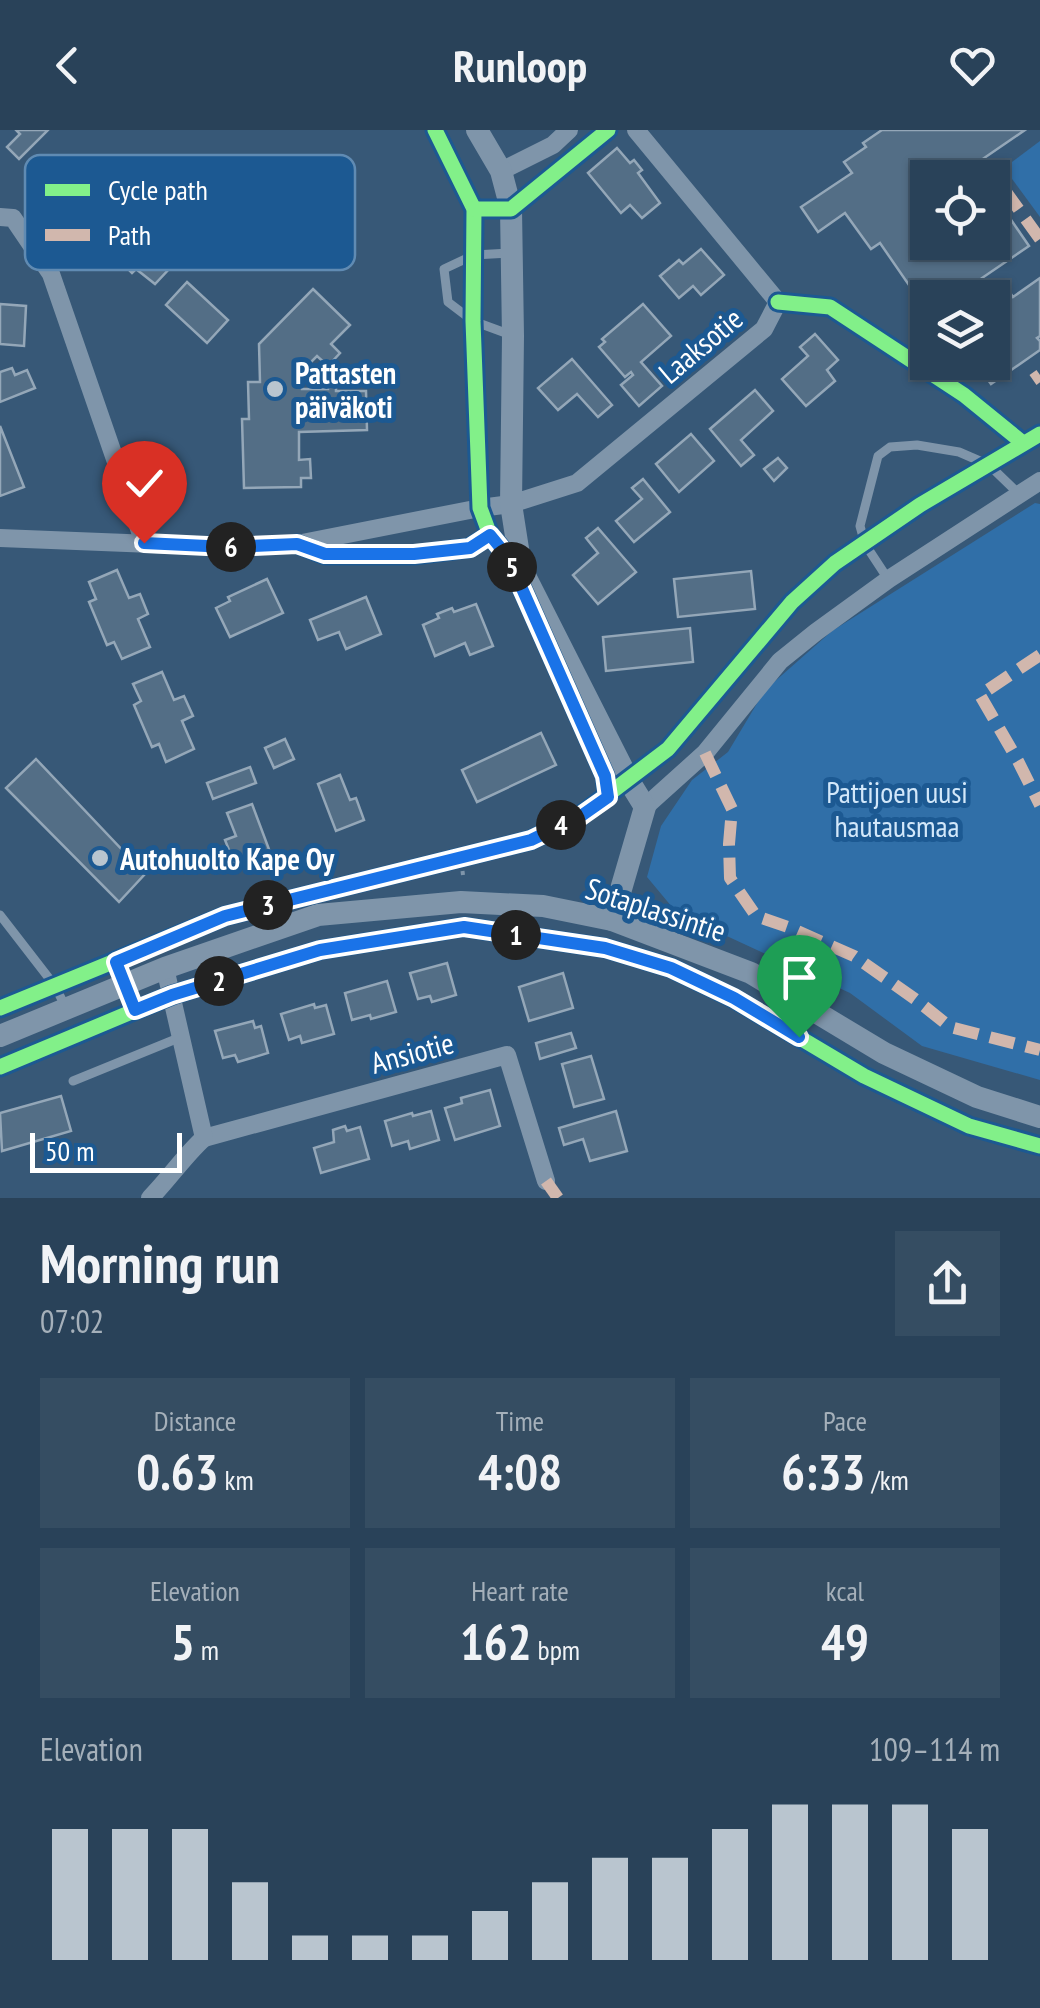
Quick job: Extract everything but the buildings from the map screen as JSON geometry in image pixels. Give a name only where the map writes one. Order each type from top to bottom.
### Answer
[{"type":"street","points":[[477,130],[502,171],[511,209],[512,504],[522,568],[628,781],[645,806]]},
{"type":"street","points":[[502,171],[553,144],[569,130]]},
{"type":"street","name":"Laaksotie","points":[[512,504],[577,483],[764,329],[778,302],[636,130]]},
{"type":"street","points":[[0,217],[13,218],[25,236]]},
{"type":"street","points":[[48,270],[144,543]]},
{"type":"street","points":[[612,920],[645,806],[706,753],[780,662],[888,579],[1040,482]]},
{"type":"street","points":[[0,538],[228,547],[297,544],[512,504]]},
{"type":"street","name":"Sotaplassintie","points":[[0,1036],[165,968],[318,915],[461,902],[544,906],[612,920],[751,973],[884,1053],[978,1097],[1040,1116]]},
{"type":"street","points":[[150,1198],[204,1138],[165,968]]},
{"type":"street","name":"Ansiotie","points":[[204,1138],[507,1054],[546,1181]]},
{"type":"lane","points":[[510,253],[474,256],[444,269],[448,302],[473,321],[513,336]]},
{"type":"lane","points":[[888,579],[865,544],[860,526],[878,456],[890,447],[917,445],[958,452],[989,465],[1019,494]]},
{"type":"lane","points":[[0,915],[55,986],[66,1008]]},
{"type":"lane","points":[[73,1081],[181,1037]]},
{"type":"path","points":[[443,862],[478,854]]},
{"type":"path","points":[[461,858],[463,876]]},
{"type":"green space","points":[[1040,141],[1040,217],[1010,176],[1010,164]]},
{"type":"green space","name":"Pattijoen uusi hautausmaa","points":[[1035,503],[1040,504],[1040,1080],[922,1046],[850,993],[677,913],[647,877],[661,826],[692,780],[728,752],[765,690],[832,631]]},
{"type":"marked path","points":[[1010,197],[1040,239]]},
{"type":"marked path","points":[[1033,380],[1040,375]]},
{"type":"marked path","points":[[1040,655],[980,695],[1040,805]]},
{"type":"marked path","points":[[705,753],[732,809],[730,878],[756,916],[854,956],[950,1027],[1040,1050]]},
{"type":"marked path","points":[[546,1181],[558,1198]]},
{"type":"cycle path","points":[[435,130],[474,209],[473,321],[480,508],[490,535],[508,557],[605,776],[607,797]]},
{"type":"cycle path","points":[[474,209],[511,209],[608,130]]},
{"type":"cycle path","points":[[778,302],[830,307],[964,395],[1023,443]]},
{"type":"cycle path","points":[[0,1008],[225,916],[531,840],[581,815],[668,749],[792,602],[835,563],[920,505],[1040,434]]},
{"type":"cycle path","points":[[297,544],[325,555],[414,555],[469,548],[490,535]]},
{"type":"cycle path","points":[[0,1067],[172,995],[320,950],[464,927],[605,948],[671,968],[733,998],[864,1076],[969,1126],[1040,1146]]},
{"type":"place","name":"Pattasten päiväkoti","points":[[275,389]]},
{"type":"place","name":"Autohuolto Kape Oy","points":[[100,858]]},
{"type":"route","points":[[144,543],[228,547],[297,544],[325,554],[414,554],[470,548],[490,535],[508,557],[605,776],[608,797],[581,816],[531,840],[225,916],[116,962],[135,1010],[320,950],[464,927],[605,948],[671,968],[734,998],[799,1037]]}]
